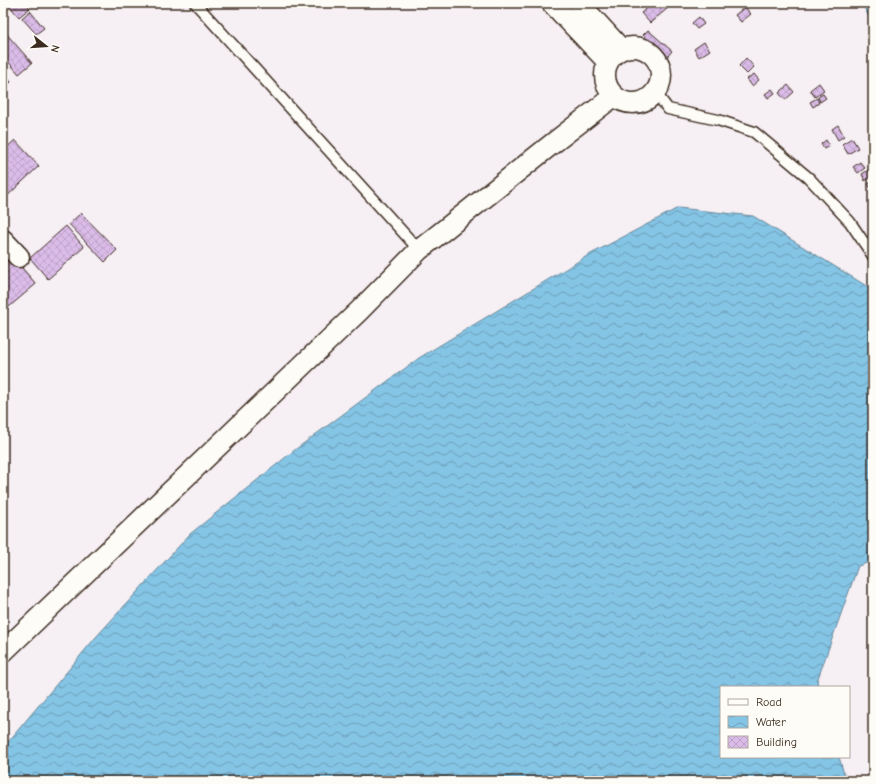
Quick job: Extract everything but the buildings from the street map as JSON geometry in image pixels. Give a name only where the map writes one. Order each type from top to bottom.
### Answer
[{"type":"street","points":[[552,3],[614,56]]},
{"type":"street","points":[[579,3],[614,56]]},
{"type":"street","points":[[630,47],[648,51],[655,58],[661,75],[660,84],[655,92],[648,99],[640,103],[622,101],[614,96],[608,89],[605,80],[605,71],[614,56],[630,47]]},
{"type":"street","points":[[3,652],[359,311],[419,250],[545,148],[614,96]]},
{"type":"street","points":[[3,240],[19,257]]},
{"type":"lane","points":[[195,3],[419,250]]},
{"type":"lane","points":[[655,92],[668,109],[718,120],[754,132],[809,178],[850,222],[873,256]]},
{"type":"water","points":[[862,3],[873,3],[873,25]]},
{"type":"water","points":[[678,208],[753,216],[873,290],[873,561],[858,566],[817,681],[819,686],[720,686],[720,758],[839,758],[846,781],[3,781],[3,748],[96,637],[190,534],[296,449],[419,358],[587,256]]}]
